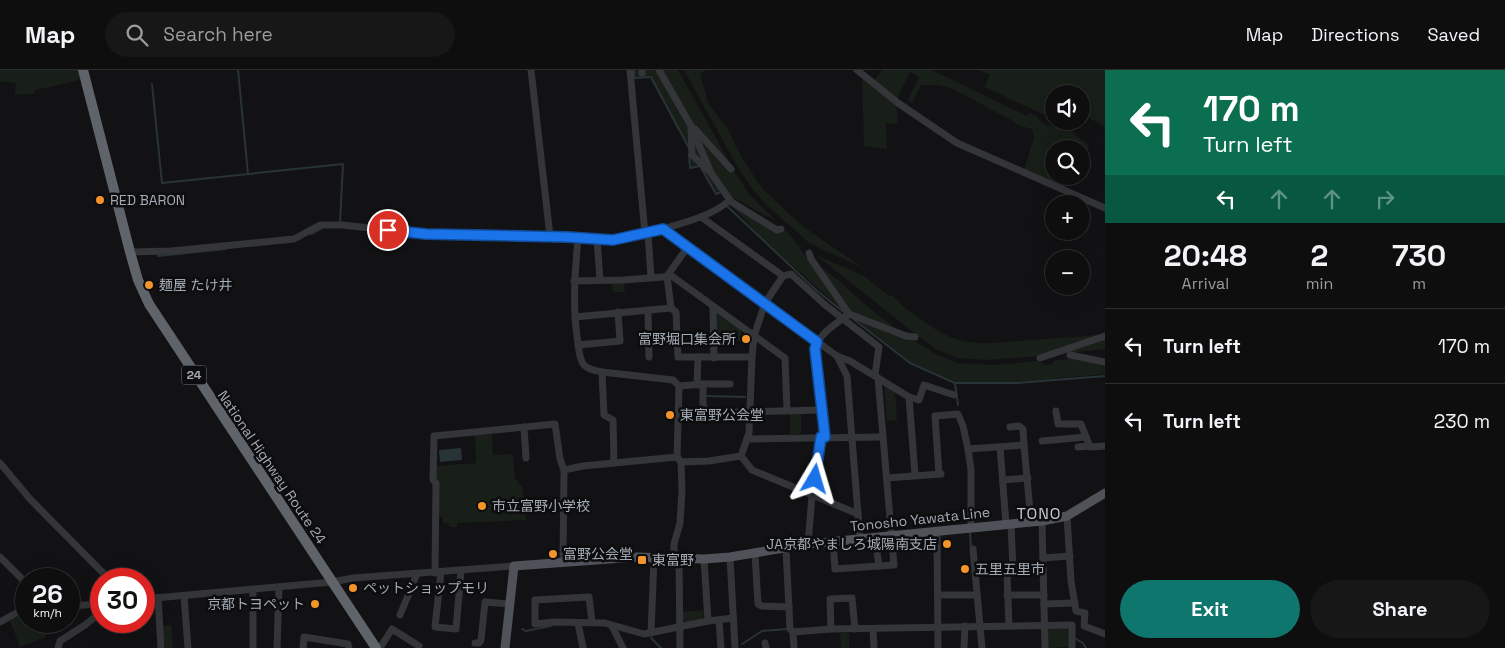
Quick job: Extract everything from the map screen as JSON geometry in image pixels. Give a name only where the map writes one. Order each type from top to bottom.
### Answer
[{"type":"highway","name":"National Highway Route 24","points":[[83,70],[130,252],[138,280],[149,304],[376,648]]},
{"type":"main road","name":"Tonosho Yawata Line","points":[[514,566],[637,556],[704,559],[730,557],[833,541],[1042,521],[1067,516],[1105,494]]},
{"type":"main road","points":[[505,648],[514,566]]},
{"type":"street","points":[[531,70],[550,236]]},
{"type":"street","points":[[630,70],[651,278]]},
{"type":"street","points":[[659,70],[690,124],[711,173],[733,204],[777,230],[782,229]]},
{"type":"street","points":[[857,70],[898,103],[956,143],[1105,208]]},
{"type":"street","points":[[690,124],[731,169]]},
{"type":"street","points":[[130,252],[171,251],[294,239],[320,225],[342,225],[426,234],[550,236],[613,240],[663,229],[701,216],[730,200]]},
{"type":"street","points":[[701,216],[783,276]]},
{"type":"street","points":[[663,229],[837,356],[850,361],[909,397],[919,400],[924,385],[954,395]]},
{"type":"street","points":[[578,237],[574,281],[575,317],[578,345],[584,365],[602,372],[673,380],[679,386],[679,459],[682,490],[680,524],[674,544],[680,648]]},
{"type":"street","points":[[597,239],[600,280]]},
{"type":"street","points":[[671,308],[668,275],[687,248]]},
{"type":"street","points":[[809,253],[846,316],[915,338]]},
{"type":"street","points":[[741,456],[749,433],[754,336],[765,303],[783,276],[790,274],[846,316],[879,347],[877,377],[894,565],[835,569],[833,541]]},
{"type":"street","points":[[574,281],[651,278],[668,275],[785,358],[787,410]]},
{"type":"street","points":[[713,307],[714,358]]},
{"type":"street","points":[[575,317],[671,308],[676,312],[678,357],[752,357]]},
{"type":"street","points":[[648,310],[649,357]]},
{"type":"street","points":[[578,345],[620,341],[618,312]]},
{"type":"street","points":[[808,544],[812,496],[823,437],[815,349],[817,342],[829,328],[846,316]]},
{"type":"street","points":[[1040,358],[1105,336]]},
{"type":"street","points":[[1070,355],[1105,362]]},
{"type":"street","points":[[837,356],[847,376],[860,539]]},
{"type":"street","points":[[698,357],[703,405],[708,413],[822,410]]},
{"type":"street","points":[[602,372],[604,415],[613,420],[614,463]]},
{"type":"street","points":[[679,386],[730,384]]},
{"type":"street","points":[[909,397],[915,475]]},
{"type":"street","points":[[1056,411],[1058,424],[1081,424],[1090,446]]},
{"type":"street","points":[[887,478],[940,474],[935,416],[958,414],[963,426],[968,449],[971,528]]},
{"type":"street","points":[[461,571],[456,629],[435,627],[438,572],[436,483],[433,480],[434,436],[555,424],[560,459],[564,470],[563,562]]},
{"type":"street","points":[[1010,427],[1019,426],[1023,429],[1032,522]]},
{"type":"street","points":[[524,427],[526,458]]},
{"type":"street","points":[[746,439],[883,437]]},
{"type":"street","points":[[1042,441],[1086,437]]},
{"type":"street","points":[[968,449],[1024,445]]},
{"type":"street","points":[[1078,447],[1105,446]]},
{"type":"street","points":[[1000,447],[1013,570]]},
{"type":"street","points":[[741,456],[752,470],[858,514]]},
{"type":"street","points":[[564,470],[614,463],[679,459],[709,461],[741,456]]},
{"type":"street","points":[[0,463],[30,499],[98,568]]},
{"type":"street","points":[[1003,480],[1028,478]]},
{"type":"street","points":[[1067,516],[1076,611],[1085,613],[1084,626],[1105,634]]},
{"type":"street","points":[[1042,521],[1045,648]]},
{"type":"street","points":[[937,532],[938,648]]},
{"type":"street","points":[[875,538],[879,566]]},
{"type":"street","points":[[973,548],[982,648]]},
{"type":"street","points":[[786,549],[790,629],[794,648]]},
{"type":"street","points":[[755,554],[758,604],[762,606],[789,607]]},
{"type":"street","points":[[1043,558],[1070,556]]},
{"type":"street","points":[[0,557],[15,573]]},
{"type":"street","points":[[651,633],[654,557]]},
{"type":"street","points":[[730,557],[733,618],[737,647]]},
{"type":"street","points":[[704,559],[708,621]]},
{"type":"street","points":[[155,598],[332,582],[353,578],[514,566]]},
{"type":"street","points":[[1009,626],[1007,574],[1013,570],[1043,571]]},
{"type":"street","points":[[400,615],[417,574]]},
{"type":"street","points":[[277,648],[279,587]]},
{"type":"street","points":[[253,590],[253,648]]},
{"type":"street","points":[[938,595],[977,596]]},
{"type":"street","points":[[1007,595],[1044,596]]},
{"type":"street","points":[[184,596],[188,648]]},
{"type":"street","points":[[592,622],[589,597],[535,600],[535,624],[553,622],[578,624],[604,623],[644,634],[733,618]]},
{"type":"street","points":[[158,598],[161,648]]},
{"type":"street","points":[[831,629],[830,599],[852,598],[855,630]]},
{"type":"street","points":[[475,643],[479,643],[481,640],[485,602],[510,604]]},
{"type":"street","points":[[1044,604],[1075,603]]},
{"type":"street","points":[[0,622],[15,614]]},
{"type":"street","points":[[719,620],[721,648]]},
{"type":"street","points":[[58,648],[60,640],[90,621]]},
{"type":"street","points":[[578,624],[583,648]]},
{"type":"street","points":[[792,632],[831,629],[1072,625],[1072,648]]},
{"type":"street","points":[[612,626],[623,648]]},
{"type":"street","points":[[964,648],[965,626]]},
{"type":"street","points":[[873,629],[874,648]]},
{"type":"street","points":[[380,648],[392,630],[419,646]]},
{"type":"street","points":[[304,648],[304,637],[348,644],[349,648]]},
{"type":"shaded area","points":[[0,70],[78,70],[80,80],[36,90],[34,94],[15,95],[16,83],[0,81]]},
{"type":"shaded area","points":[[634,70],[678,70],[736,174],[750,195],[776,221],[723,192],[716,194],[700,167],[690,168],[689,148],[651,77],[634,78]]},
{"type":"shaded area","points":[[684,70],[707,70],[700,73],[708,103],[729,131],[742,158],[762,188],[801,225],[863,268],[809,243],[753,190],[733,159]]},
{"type":"shaded area","points":[[882,70],[932,70],[1027,116],[1030,113],[1037,116],[1045,124],[1045,130],[1072,130],[1082,140],[1045,140],[1045,179],[1024,170],[1034,138],[1032,129],[1017,125],[1013,121],[951,88],[938,85],[921,85],[912,103],[908,100],[919,77],[910,72],[897,99],[874,81]]},
{"type":"shaded area","points":[[979,70],[1105,70],[1105,127],[1090,118],[1090,85],[1045,85],[1045,115],[984,87],[990,75]]},
{"type":"shaded area","points":[[862,76],[896,104],[898,124],[886,123],[887,149],[864,146]]},
{"type":"shaded area","points":[[730,204],[782,232],[787,231],[844,311],[770,246]]},
{"type":"shaded area","points":[[816,255],[864,276],[888,295],[894,296],[906,309],[935,329],[961,340],[973,343],[999,343],[1103,334],[1040,356],[986,360],[957,358],[936,349]]},
{"type":"shaded area","points":[[816,263],[863,303],[900,332],[852,313]]},
{"type":"shaded area","points":[[624,283],[625,292],[613,292],[612,284]]},
{"type":"shaded area","points":[[715,310],[741,329],[742,341],[715,342]]},
{"type":"shaded area","points":[[853,317],[913,340],[936,354],[957,363],[996,365],[1038,361],[1044,365],[1052,364],[1056,360],[1072,359],[1105,365],[1105,374],[1019,382],[956,382],[910,362]]},
{"type":"shaded area","points":[[1105,338],[1105,349],[1058,354]]},
{"type":"shaded area","points":[[884,384],[895,391],[897,420],[887,421]]},
{"type":"shaded area","points":[[790,414],[801,414],[801,434],[790,434]]},
{"type":"shaded area","points":[[492,434],[493,455],[513,454],[515,478],[522,487],[523,496],[525,497],[526,520],[457,523],[457,527],[450,527],[449,524],[443,523],[443,517],[437,517],[435,466],[476,463],[475,435]]},
{"type":"shaded area","points":[[461,448],[462,460],[440,462],[439,450]]},
{"type":"shaded area","points":[[703,610],[704,616],[701,619],[686,623],[683,620],[682,612]]},
{"type":"shaded area","points":[[15,618],[15,633],[45,633],[46,637],[20,647],[10,620]]},
{"type":"shaded area","points":[[171,625],[173,648],[165,648],[162,626]]},
{"type":"shaded area","points":[[1050,627],[1065,628],[1068,631],[1069,647],[1048,648],[1047,630]]},
{"type":"shaded area","points":[[840,633],[849,633],[849,648],[841,648]]},
{"type":"waterway","points":[[238,70],[248,174]]},
{"type":"waterway","points":[[634,70],[634,78],[651,77],[689,148]]},
{"type":"waterway","points":[[152,84],[162,183],[343,164],[340,223]]},
{"type":"waterway","points":[[689,155],[690,168],[700,166],[716,194],[721,192]]},
{"type":"waterway","points":[[728,207],[816,290],[845,313]]},
{"type":"waterway","points":[[311,234],[322,228]]},
{"type":"waterway","points":[[461,238],[496,239]]},
{"type":"waterway","points":[[158,256],[226,249]]},
{"type":"waterway","points":[[852,318],[910,363],[955,383],[1017,383],[1105,376]]},
{"type":"waterway","points":[[955,383],[958,405]]},
{"type":"waterway","points":[[706,396],[745,397]]},
{"type":"waterway","points":[[970,533],[971,548]]},
{"type":"waterway","points":[[522,629],[526,631],[551,626]]},
{"type":"waterway","points":[[742,644],[762,631],[787,629]]},
{"type":"waterway","points":[[651,638],[661,648]]},
{"type":"waterway","points":[[1074,638],[1083,643],[1086,648]]},
{"type":"place","name":"RED BARON","points":[[100,200]]},
{"type":"place","name":"麺屋 たけ井","points":[[149,285]]},
{"type":"place","name":"富野堀口集会所","points":[[746,339]]},
{"type":"place","name":"東富野公会堂","points":[[670,415]]},
{"type":"place","name":"市立富野小学校","points":[[482,506]]},
{"type":"place","name":"JA京都やましろ城陽南支店","points":[[947,544]]},
{"type":"place","name":"富野公会堂","points":[[553,554]]},
{"type":"place","name":"東富野","points":[[642,560]]},
{"type":"place","name":"五里五里市","points":[[965,569]]},
{"type":"place","name":"ペットショップモリ","points":[[353,588]]},
{"type":"place","name":"京都トヨペット","points":[[315,604]]},
{"type":"district","name":"TONO","points":[[1039,513]]},
{"type":"route","points":[[388,230],[426,234],[578,237],[613,240],[663,229],[817,342],[815,349],[825,437],[821,437],[815,479]]}]
